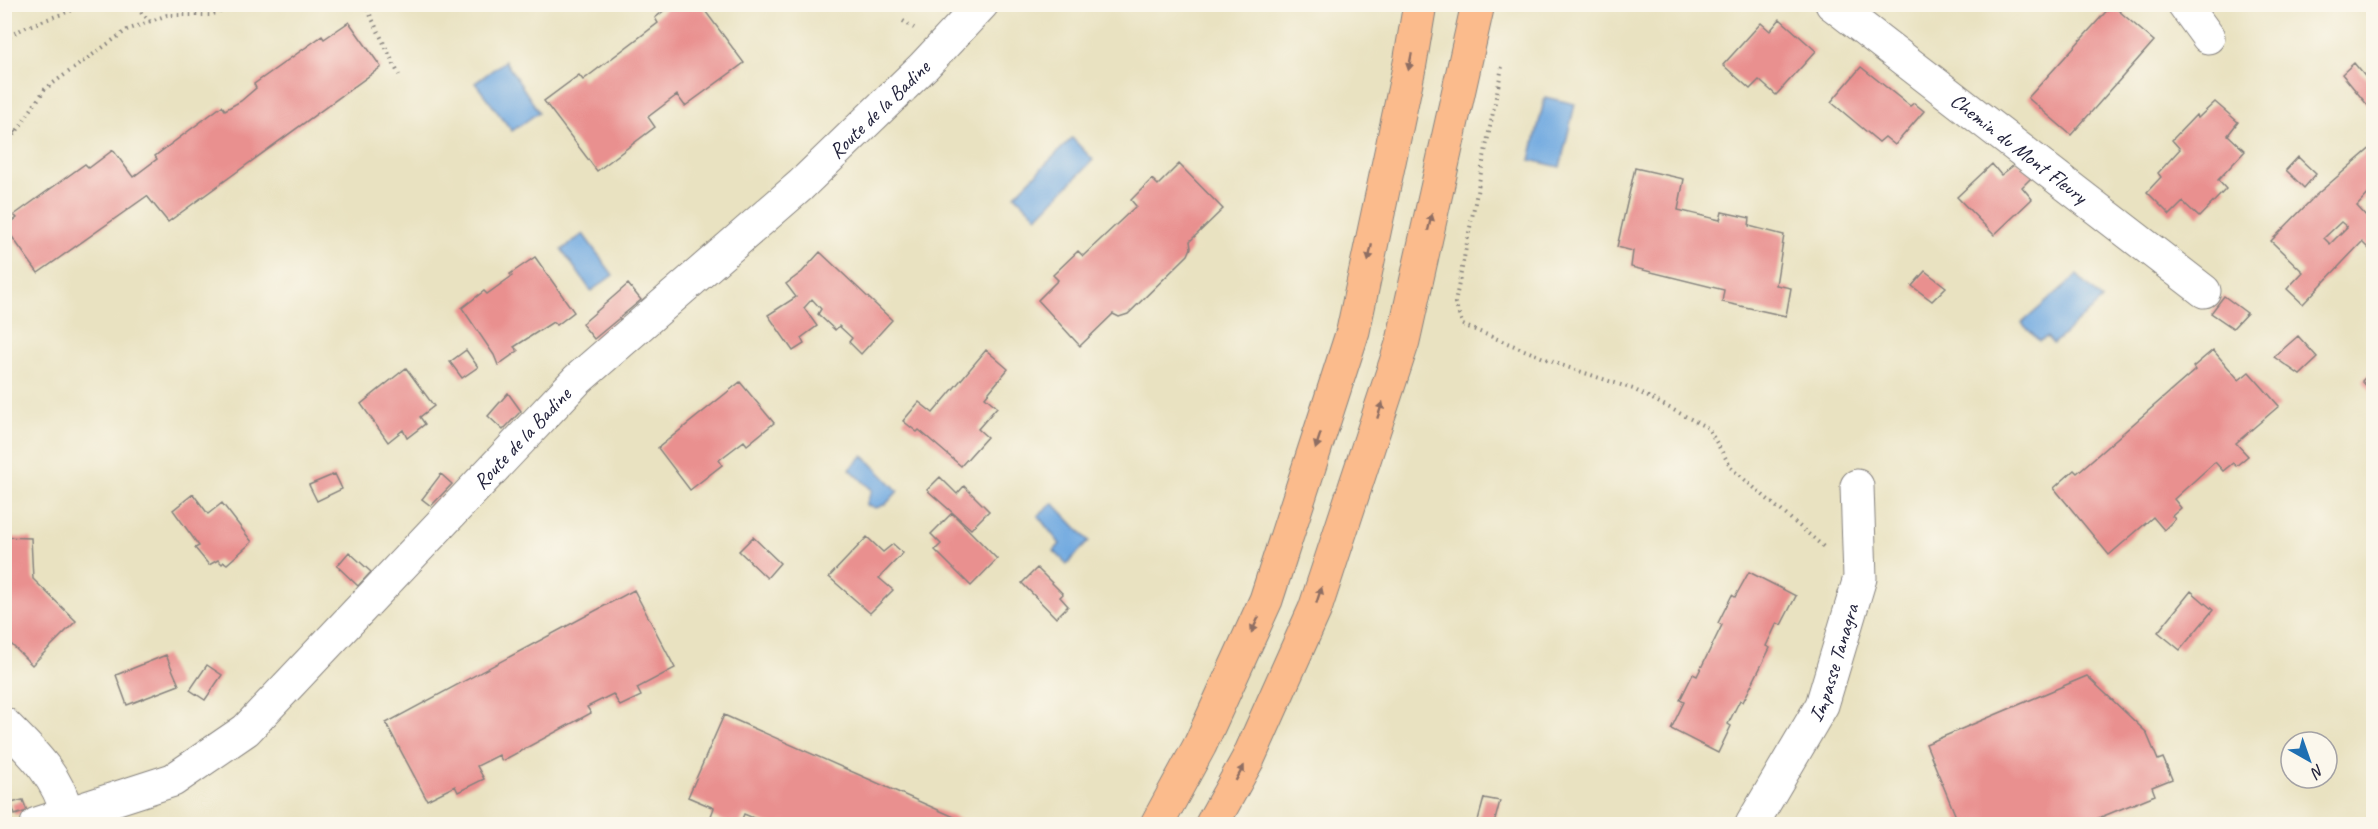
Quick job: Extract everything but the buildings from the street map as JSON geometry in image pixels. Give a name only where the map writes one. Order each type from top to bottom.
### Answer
[{"type":"highway","points":[[1157,825],[1200,745],[1266,600],[1350,342],[1410,63],[1420,4]]},
{"type":"highway","points":[[1212,825],[1248,759],[1315,609],[1399,352],[1467,63],[1478,4]]},
{"type":"street","name":"Route de la Badine","points":[[52,820],[173,780],[246,730],[577,380],[800,186],[924,66],[982,4]]},
{"type":"street","name":"Chemin du Mont Fleury","points":[[1832,4],[2204,291]]},
{"type":"street","points":[[2184,4],[2208,37]]},
{"type":"street","name":"Impasse Tanagra","points":[[1752,825],[1822,705],[1860,578],[1857,486]]},
{"type":"street","points":[[4,724],[30,750],[60,789],[52,820]]},
{"type":"path","points":[[4,39],[26,27],[89,4]]},
{"type":"path","points":[[132,4],[150,21]]},
{"type":"path","points":[[4,150],[45,89],[127,30],[167,15],[210,15],[244,4]]},
{"type":"path","points":[[365,4],[399,75]]},
{"type":"path","points":[[1503,62],[1455,303],[1462,325],[1561,365],[1633,389],[1708,428],[1732,469],[1860,578]]},
{"type":"path","points":[[4,127],[16,132]]},
{"type":"water","points":[[505,61],[539,112],[512,131],[475,83]]},
{"type":"water","points":[[1545,97],[1575,104],[1560,167],[1530,160]]},
{"type":"water","points":[[1072,138],[1093,160],[1037,217],[1015,195]]},
{"type":"water","points":[[583,234],[613,275],[591,291],[562,250]]},
{"type":"water","points":[[2077,275],[2102,300],[2053,344],[2047,337],[2039,341],[2022,323]]},
{"type":"water","points":[[863,455],[898,491],[886,504],[876,508],[866,505],[872,490],[850,469]]},
{"type":"water","points":[[1053,503],[1089,541],[1067,564],[1054,551],[1060,544],[1038,516]]}]
